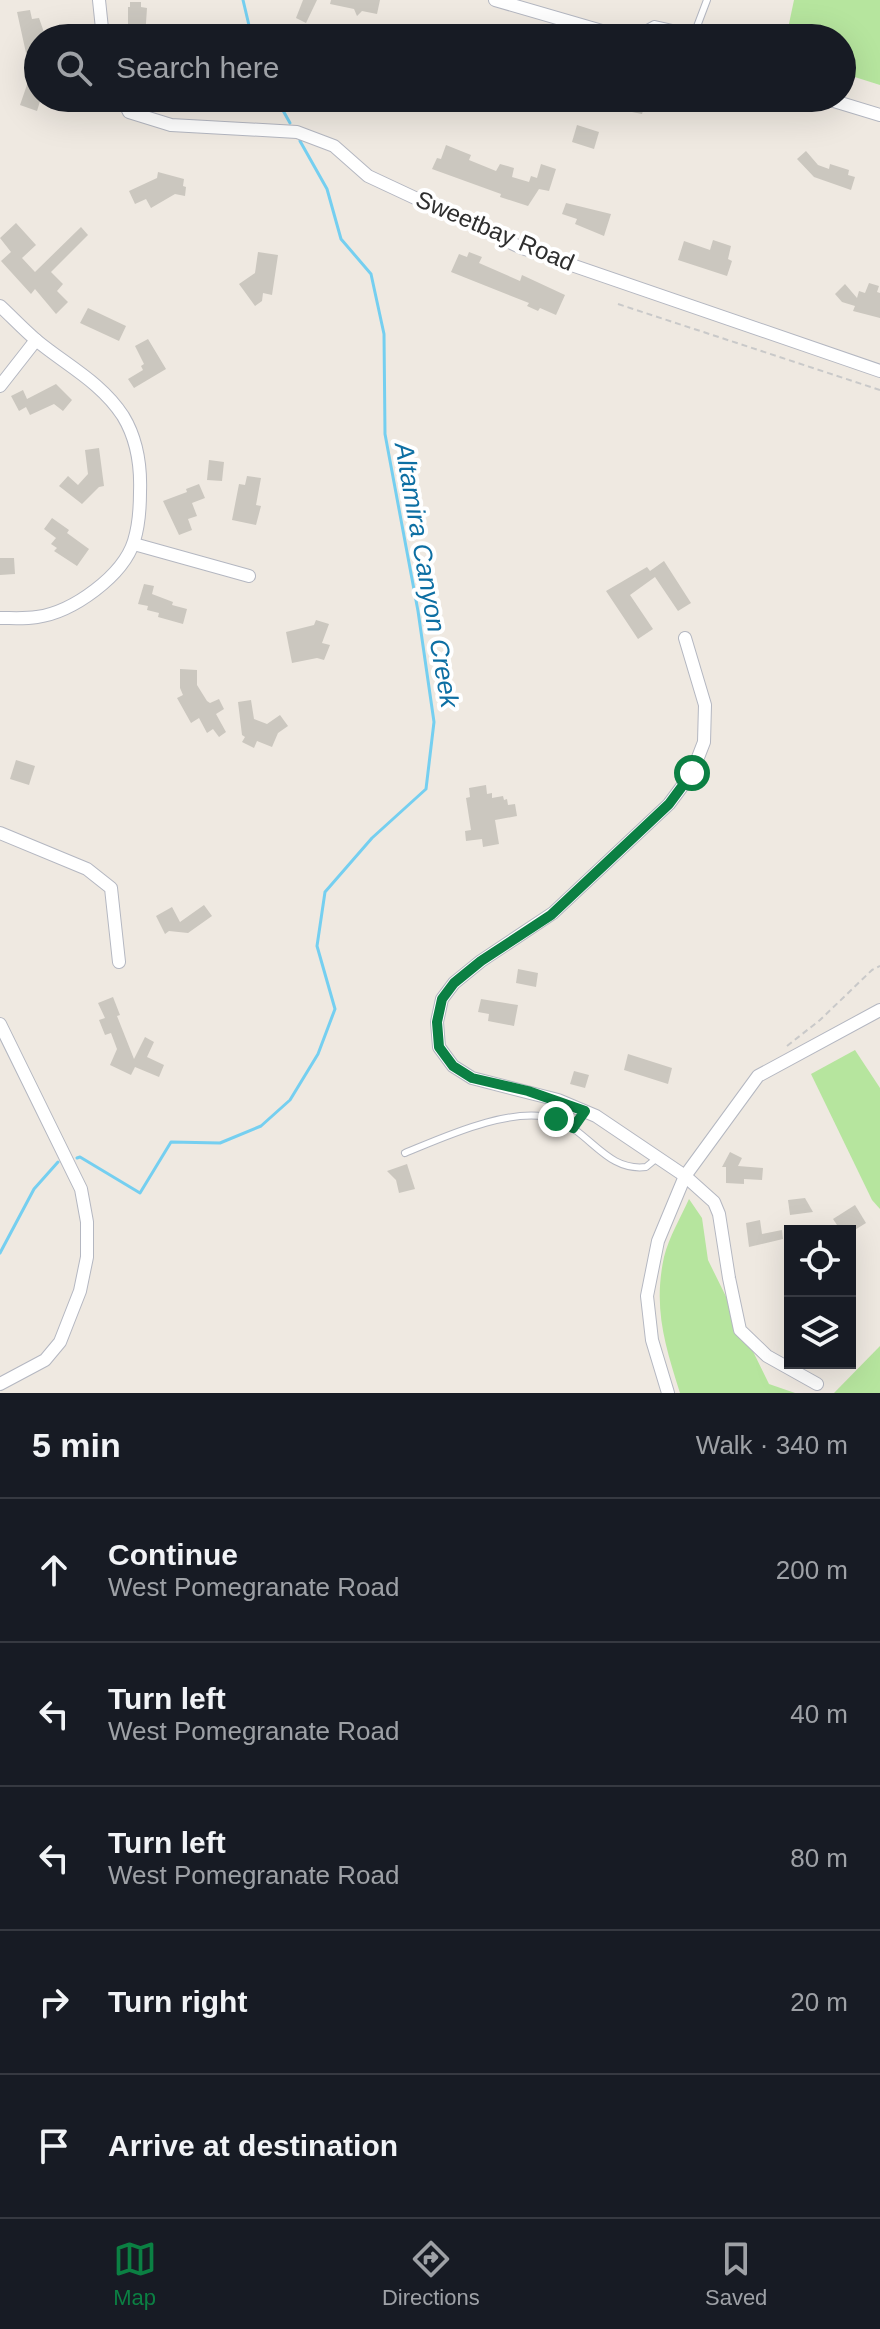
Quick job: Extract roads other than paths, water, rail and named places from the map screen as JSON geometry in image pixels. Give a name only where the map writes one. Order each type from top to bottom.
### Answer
[{"type":"street","points":[[99,0],[102,24]]},
{"type":"street","points":[[495,0],[578,24]]},
{"type":"street","points":[[856,108],[880,115]]},
{"type":"street","name":"Sweetbay Road","points":[[129,112],[171,125],[297,132],[334,146],[368,176],[522,248],[880,371]]},
{"type":"street","points":[[0,306],[36,340],[92,380],[122,416],[137,447],[141,478],[140,514],[134,544],[108,578],[92,593],[65,609],[39,617],[0,618]]},
{"type":"street","points":[[0,386],[36,340]]},
{"type":"street","points":[[134,544],[249,576]]},
{"type":"street","points":[[685,638],[705,705],[704,742],[692,773],[669,804],[551,915],[481,961],[454,983],[442,999],[437,1022],[439,1047],[453,1066],[472,1078],[528,1091],[585,1111],[685,1176],[714,1202],[719,1214],[740,1330],[767,1356],[817,1384]]},
{"type":"street","points":[[0,833],[87,869],[111,888],[119,962]]},
{"type":"street","points":[[668,1393],[652,1340],[647,1296],[658,1241],[685,1176],[758,1076],[880,1010]]},
{"type":"street","points":[[0,1024],[81,1189],[87,1222],[87,1257],[80,1291],[60,1342],[45,1360],[0,1384]]},
{"type":"lane","points":[[698,24],[707,0]]},
{"type":"lane","points":[[573,1128],[585,1111]]},
{"type":"lane","points":[[405,1153],[469,1130],[526,1116],[556,1119],[573,1128],[618,1165],[646,1167],[657,1157]]},
{"type":"waterway","name":"Altamira Canyon Creek","points":[[243,0],[249,24]]},
{"type":"waterway","name":"Altamira Canyon Creek","points":[[284,112],[290,123]]},
{"type":"waterway","name":"Altamira Canyon Creek","points":[[77,1158],[140,1193],[171,1142],[220,1143],[261,1126],[290,1100],[318,1054],[335,1009],[317,946],[325,892],[372,838],[426,789],[434,722],[418,611],[385,434],[384,334],[371,274],[341,239],[327,189],[300,141]]},
{"type":"waterway","name":"Altamira Canyon Creek","points":[[0,1253],[34,1189],[58,1162]]}]
